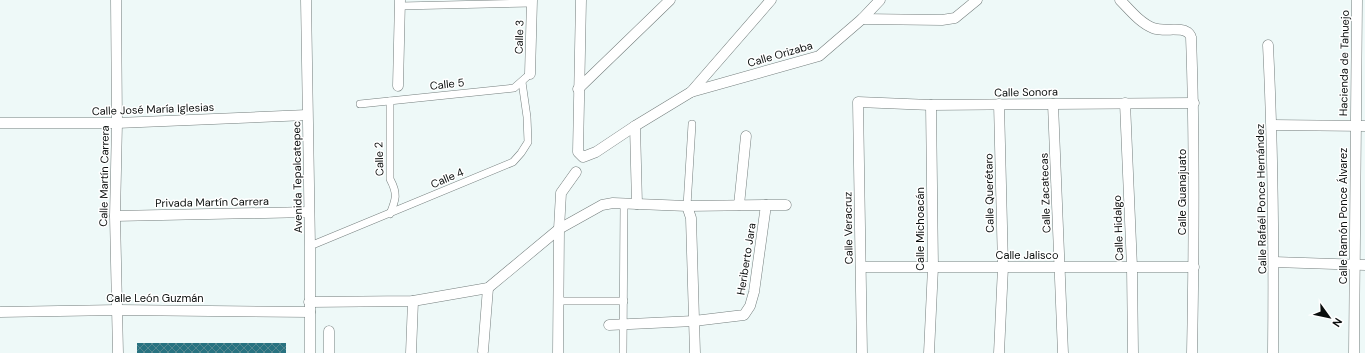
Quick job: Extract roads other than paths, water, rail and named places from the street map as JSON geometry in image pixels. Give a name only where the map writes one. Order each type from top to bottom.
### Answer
[{"type":"street","name":"Calle Martín Carrera","points":[[116,0],[117,123],[115,216],[118,353]]},
{"type":"street","name":"Avenida Tepalcatepec","points":[[306,0],[310,246],[310,353]]},
{"type":"street","points":[[581,0],[578,89],[578,152],[583,157],[596,152],[691,92],[771,0]]},
{"type":"street","points":[[578,89],[670,0]]},
{"type":"street","name":"Calle Orizaba","points":[[691,92],[819,56],[880,0]]},
{"type":"street","points":[[862,18],[942,20],[955,18],[977,0]]},
{"type":"street","name":"Calle Guanajuato","points":[[1120,0],[1143,23],[1153,28],[1187,32],[1191,37],[1194,103],[1194,267],[1192,353]]},
{"type":"street","name":"Hacienda de Tahuejo","points":[[1357,0],[1360,126]]},
{"type":"street","points":[[398,86],[400,3],[532,2]]},
{"type":"street","name":"Calle 3","points":[[530,74],[532,2]]},
{"type":"street","name":"Calle Rafaél Ponce Hernández","points":[[1268,45],[1272,125],[1274,262],[1273,353]]},
{"type":"street","name":"Calle 5","points":[[360,104],[514,88],[530,74]]},
{"type":"street","name":"Calle 4","points":[[310,246],[513,162],[528,142],[527,117],[522,82]]},
{"type":"street","name":"Calle 2","points":[[390,101],[390,179],[395,188],[396,197],[390,214]]},
{"type":"street","name":"Calle Sonora","points":[[858,102],[931,105],[1194,103]]},
{"type":"street","name":"Calle Veracruz","points":[[858,102],[862,353]]},
{"type":"street","name":"Calle Hidalgo","points":[[1125,103],[1132,267],[1133,353]]},
{"type":"street","name":"Calle Querétaro","points":[[999,104],[1003,267],[999,353]]},
{"type":"street","name":"Calle Zacatecas","points":[[1054,104],[1063,353]]},
{"type":"street","name":"Calle Michoacán","points":[[929,353],[932,267],[931,105]]},
{"type":"street","name":"Calle José María Iglesias","points":[[0,123],[117,123],[307,115]]},
{"type":"street","points":[[692,124],[687,206],[691,218],[695,353]]},
{"type":"street","points":[[1272,125],[1360,126]]},
{"type":"street","points":[[635,126],[637,204]]},
{"type":"street","name":"Calle Ramón Ponce Álvarez","points":[[1354,353],[1360,265],[1360,126]]},
{"type":"street","points":[[739,205],[746,136]]},
{"type":"street","points":[[558,353],[559,229],[561,194],[576,172]]},
{"type":"street","points":[[483,352],[488,288],[559,229],[602,205],[612,203],[687,206],[766,204],[786,205]]},
{"type":"street","points":[[623,353],[624,204]]},
{"type":"street","name":"Heriberto Jara","points":[[694,321],[744,315],[750,306],[754,292],[766,204]]},
{"type":"street","name":"Privada Martín Carrera","points":[[115,216],[309,212]]},
{"type":"street","points":[[1274,262],[1360,265]]},
{"type":"street","name":"Calle Jalisco","points":[[861,267],[1194,267]]},
{"type":"street","name":"Calle León Guzmán","points":[[0,312],[310,307],[413,301],[488,288]]},
{"type":"street","points":[[411,353],[413,301]]},
{"type":"street","points":[[558,301],[624,301]]},
{"type":"street","points":[[609,325],[694,321]]},
{"type":"street","points":[[329,331],[329,353]]}]
